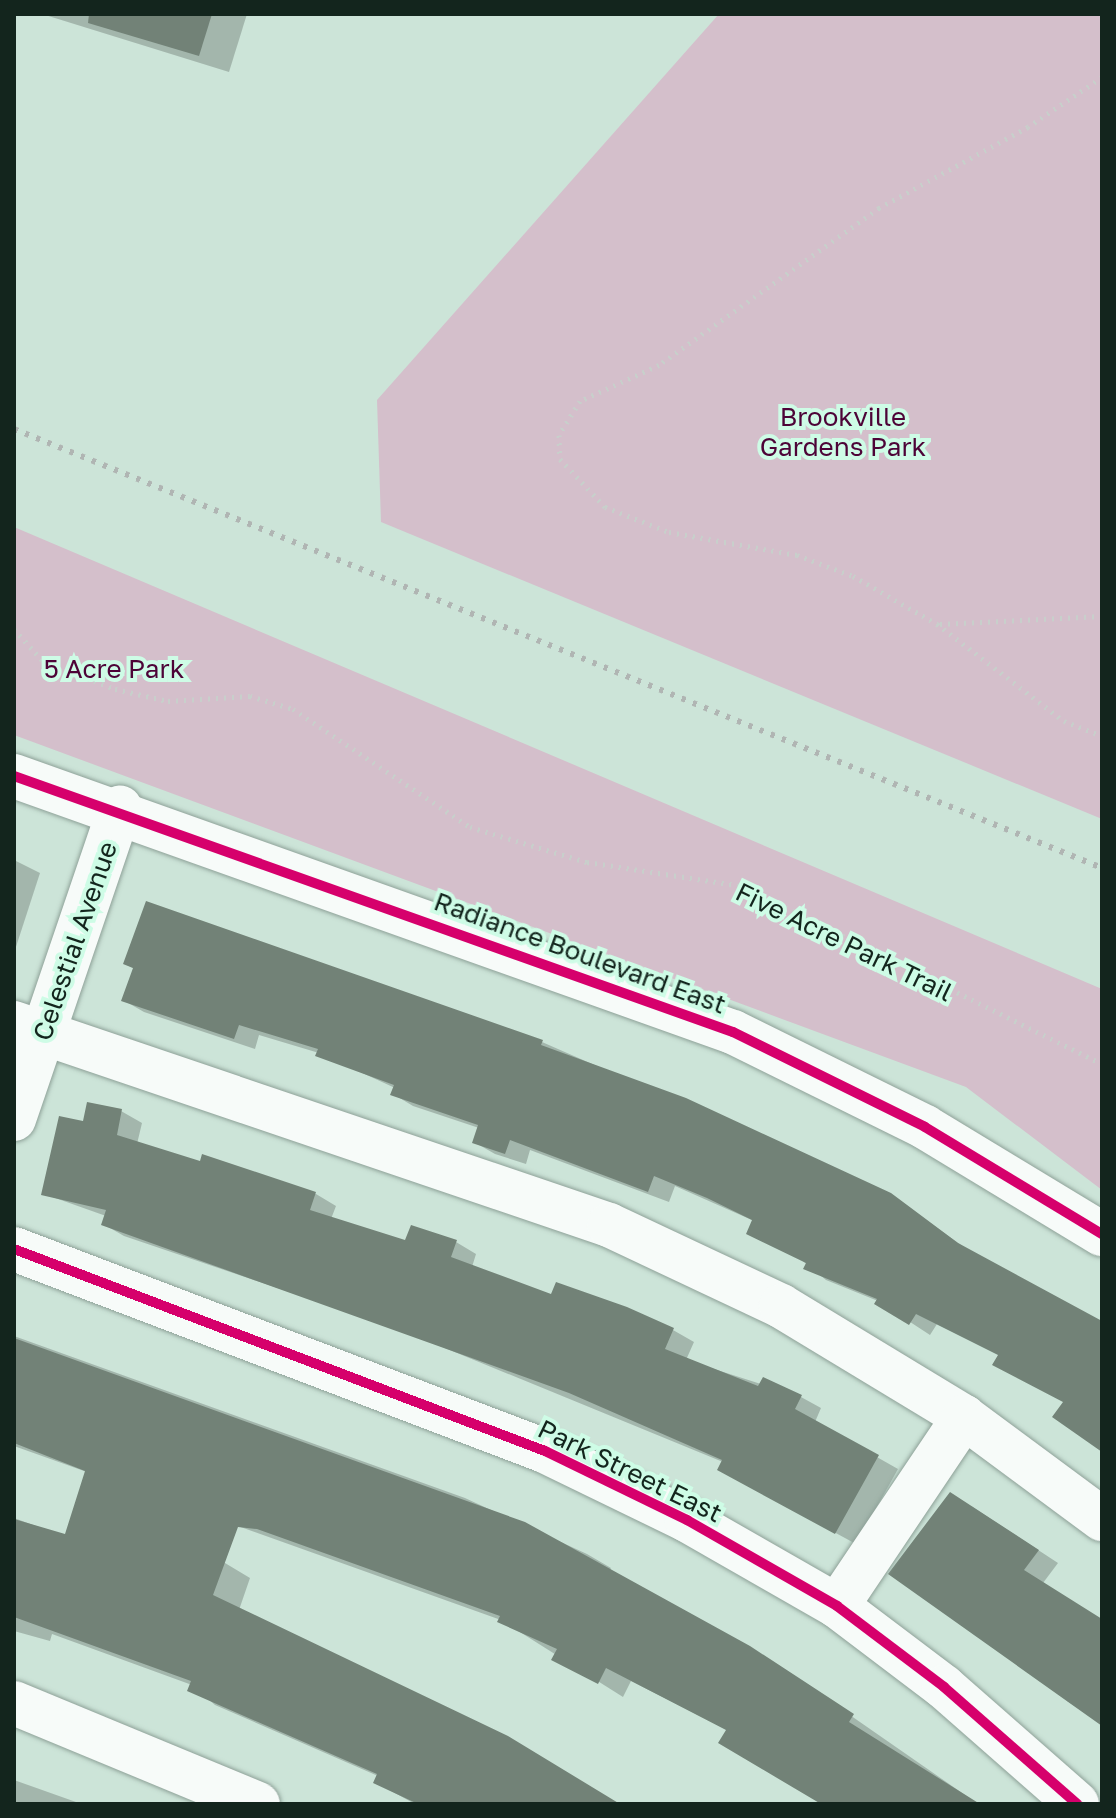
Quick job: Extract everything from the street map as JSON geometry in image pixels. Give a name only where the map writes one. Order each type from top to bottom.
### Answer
[{"type":"street","name":"Radiance Boulevard East","points":[[14,776],[120,808],[733,1032],[925,1127],[1102,1234]]},
{"type":"street","name":"Celestial Avenue","points":[[14,1119],[30,1027],[120,808]]},
{"type":"street","points":[[30,1027],[609,1225],[781,1306],[964,1417],[1102,1519]]},
{"type":"street","name":"Park Street East","points":[[14,1249],[545,1451],[687,1520],[837,1606],[944,1687],[1077,1804]]},
{"type":"street","points":[[837,1606],[964,1417]]},
{"type":"street","points":[[14,1703],[258,1804]]},
{"type":"path","points":[[1102,77],[1028,127],[879,208],[659,365],[580,401],[559,435],[560,459],[605,507],[669,532],[797,555],[853,576],[937,624],[1064,721],[1102,736]]},
{"type":"path","points":[[937,624],[1048,624],[1102,616]]},
{"type":"path","points":[[1064,721],[1073,711]]},
{"type":"green space","name":"Brookville Gardens Park","points":[[719,14],[1102,14],[1102,819],[381,522],[377,400]]},
{"type":"green space","name":"5 Acre Park","points":[[14,527],[1102,989],[1102,1190],[966,1087],[14,735]]},
{"type":"building","points":[[89,14],[212,14],[199,56],[88,23]]},
{"type":"building","points":[[146,901],[543,1040],[541,1045],[686,1098],[891,1193],[958,1243],[1102,1321],[1102,1452],[1052,1417],[1063,1402],[992,1365],[998,1355],[916,1314],[909,1325],[874,1304],[877,1299],[803,1269],[806,1263],[746,1234],[752,1220],[707,1198],[654,1176],[648,1192],[510,1140],[505,1154],[472,1143],[478,1125],[390,1095],[394,1085],[315,1056],[318,1049],[239,1025],[234,1039],[121,1001],[133,968],[123,964]]},
{"type":"building","points":[[87,1102],[122,1109],[117,1135],[200,1161],[202,1154],[316,1192],[310,1210],[405,1240],[411,1225],[457,1240],[451,1257],[551,1294],[556,1282],[627,1307],[674,1328],[665,1349],[758,1386],[763,1377],[802,1395],[795,1409],[879,1455],[835,1534],[717,1470],[722,1460],[569,1393],[101,1225],[106,1210],[41,1195],[59,1116],[83,1121]]},
{"type":"building","points":[[14,1338],[525,1522],[750,1646],[854,1714],[849,1722],[980,1804],[821,1804],[718,1743],[726,1730],[606,1668],[598,1684],[551,1660],[557,1649],[497,1622],[500,1616],[257,1529],[238,1527],[213,1595],[508,1736],[620,1804],[418,1804],[373,1783],[377,1774],[187,1691],[191,1681],[14,1617],[14,1519],[65,1534],[85,1471],[14,1443]]},
{"type":"building","points":[[950,1492],[1039,1550],[1024,1570],[1102,1619],[1102,1726],[888,1574]]},
{"type":"railway","points":[[14,429],[1102,868]]},
{"type":"cycle path","points":[[14,776],[733,1032],[925,1127],[1102,1234]]},
{"type":"cycle path","points":[[14,1249],[545,1451],[687,1520],[837,1606],[944,1687],[1077,1804]]}]
